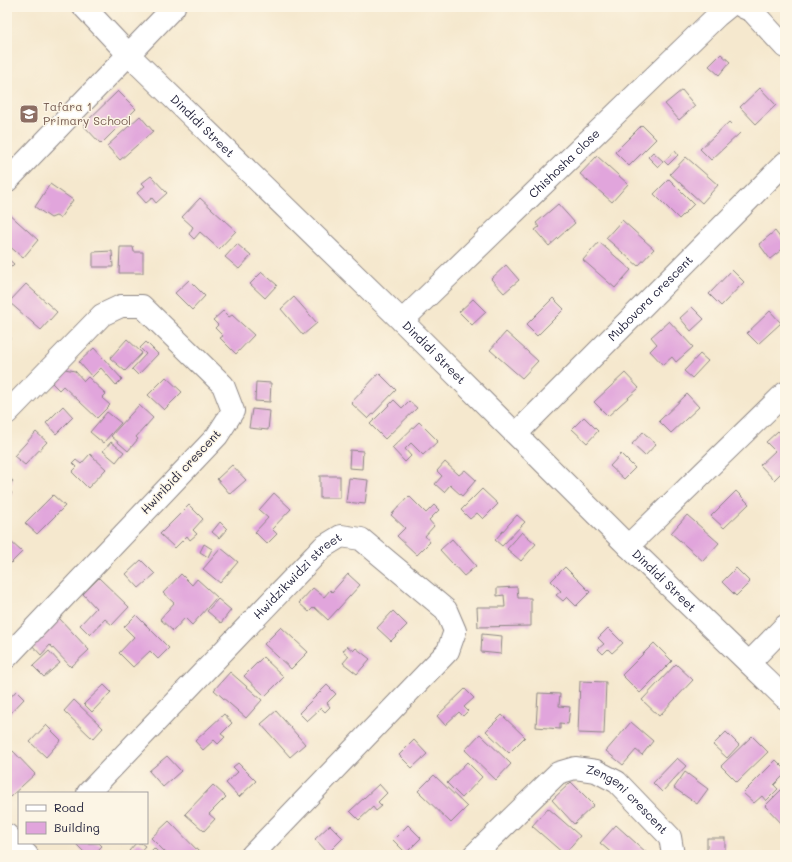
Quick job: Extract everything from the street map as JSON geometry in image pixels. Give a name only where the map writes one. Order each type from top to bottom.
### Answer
[{"type":"street","name":"Dindidi Street","points":[[84,7],[129,55],[402,321],[628,546],[785,698]]},
{"type":"street","points":[[7,181],[174,7]]},
{"type":"street","name":"Chishosha close","points":[[402,321],[728,7]]},
{"type":"street","points":[[743,7],[752,10],[785,47]]},
{"type":"street","name":"Mubovora crescent","points":[[516,434],[785,163]]},
{"type":"street","name":"Hwiribidi crescent","points":[[7,413],[102,315],[121,306],[142,306],[223,385],[233,411],[217,436],[7,657]]},
{"type":"street","points":[[628,546],[785,393]]},
{"type":"street","name":"Hwidzikwidzi street","points":[[89,792],[323,547],[342,536],[361,539],[446,610],[455,631],[448,651],[252,855]]},
{"type":"street","points":[[749,663],[785,626]]},
{"type":"street","name":"Zengeni crescent","points":[[474,855],[558,774],[575,768],[596,771],[617,782],[670,837],[673,855]]},
{"type":"street","points":[[7,835],[28,855],[39,844]]},
{"type":"building","points":[[721,54],[730,62],[719,75],[709,66]]},
{"type":"building","points":[[760,88],[776,105],[756,124],[740,107]]},
{"type":"building","points":[[682,90],[695,106],[679,120],[665,104]]},
{"type":"building","points":[[118,91],[136,109],[101,144],[83,125]]},
{"type":"building","points":[[140,116],[153,131],[120,160],[107,146]]},
{"type":"building","points":[[729,122],[740,133],[711,160],[700,149]]},
{"type":"building","points":[[642,125],[656,139],[629,166],[615,152]]},
{"type":"building","points":[[675,151],[678,155],[668,165],[664,161]]},
{"type":"building","points":[[653,152],[663,161],[658,167],[648,157]]},
{"type":"building","points":[[597,156],[628,184],[612,202],[580,174]]},
{"type":"building","points":[[686,157],[718,185],[702,203],[670,174]]},
{"type":"building","points":[[151,176],[167,193],[156,203],[152,198],[146,203],[137,193],[145,186],[142,183]]},
{"type":"building","points":[[669,179],[694,204],[679,219],[654,194]]},
{"type":"building","points":[[50,184],[73,200],[60,218],[56,216],[51,218],[35,207]]},
{"type":"building","points":[[200,198],[236,231],[219,249],[200,232],[194,239],[189,234],[193,227],[182,217]]},
{"type":"building","points":[[558,204],[575,223],[549,246],[535,230],[539,227],[536,223]]},
{"type":"building","points":[[7,212],[38,240],[23,258],[7,244]]},
{"type":"building","points":[[622,220],[654,249],[638,266],[606,238]]},
{"type":"building","points":[[775,231],[785,244],[785,247],[770,259],[759,244]]},
{"type":"building","points":[[599,242],[631,270],[615,288],[583,260]]},
{"type":"building","points":[[237,244],[251,256],[239,269],[225,257]]},
{"type":"building","points":[[120,247],[133,247],[134,252],[143,252],[143,273],[119,273]]},
{"type":"building","points":[[112,251],[113,267],[93,267],[93,252]]},
{"type":"building","points":[[7,258],[14,264],[7,271]]},
{"type":"building","points":[[506,265],[519,280],[504,293],[491,279]]},
{"type":"building","points":[[732,270],[744,282],[721,306],[709,294]]},
{"type":"building","points":[[262,272],[277,285],[265,298],[250,284]]},
{"type":"building","points":[[189,280],[205,296],[192,310],[175,293]]},
{"type":"building","points":[[26,284],[57,312],[41,330],[9,302]]},
{"type":"building","points":[[294,297],[317,323],[303,335],[281,309]]},
{"type":"building","points":[[553,298],[564,309],[537,336],[526,325]]},
{"type":"building","points":[[473,299],[486,312],[472,325],[459,312]]},
{"type":"building","points":[[692,307],[704,319],[691,331],[680,318]]},
{"type":"building","points":[[223,311],[229,317],[232,315],[254,335],[236,354],[220,338],[223,336],[215,328],[218,325],[213,320]]},
{"type":"building","points":[[770,311],[781,323],[758,344],[747,333]]},
{"type":"building","points":[[669,321],[693,347],[676,362],[672,357],[663,365],[650,351],[657,344],[651,337]]},
{"type":"building","points":[[506,332],[538,361],[522,378],[490,350]]},
{"type":"building","points":[[7,333],[11,337],[7,342]]},
{"type":"building","points":[[127,339],[142,353],[125,371],[110,358]]},
{"type":"building","points":[[146,342],[158,354],[138,375],[132,369],[146,354],[140,348]]},
{"type":"building","points":[[94,348],[122,379],[116,385],[101,368],[92,377],[79,362]]},
{"type":"building","points":[[700,354],[708,361],[692,378],[684,371]]},
{"type":"building","points":[[65,369],[75,371],[84,381],[88,377],[106,394],[102,398],[110,405],[97,418],[63,386],[59,390],[52,383]]},
{"type":"building","points":[[379,373],[396,390],[368,419],[351,403]]},
{"type":"building","points":[[625,373],[639,388],[608,416],[594,402]]},
{"type":"building","points":[[166,377],[182,392],[164,410],[148,395]]},
{"type":"building","points":[[256,382],[271,383],[270,402],[255,401]]},
{"type":"building","points":[[687,394],[699,407],[671,433],[659,421]]},
{"type":"building","points":[[394,400],[402,408],[409,401],[417,408],[385,439],[370,424]]},
{"type":"building","points":[[139,405],[153,418],[136,437],[138,439],[128,451],[111,436]]},
{"type":"building","points":[[63,406],[73,417],[56,434],[46,423]]},
{"type":"building","points":[[252,409],[270,411],[268,430],[249,428]]},
{"type":"building","points":[[107,412],[121,423],[103,443],[90,432]]},
{"type":"building","points":[[584,417],[598,431],[587,443],[572,429]]},
{"type":"building","points":[[419,422],[438,441],[423,455],[411,443],[405,449],[411,456],[405,462],[392,448]]},
{"type":"building","points":[[778,431],[785,438],[785,469],[774,480],[760,465],[775,451],[766,442]]},
{"type":"building","points":[[36,432],[47,442],[25,465],[14,456]]},
{"type":"building","points":[[643,432],[656,444],[645,456],[632,444]]},
{"type":"building","points":[[111,442],[124,452],[116,462],[103,451]]},
{"type":"building","points":[[350,450],[363,451],[362,469],[349,468]]},
{"type":"building","points":[[90,454],[106,469],[88,488],[72,472],[77,467],[73,463],[76,460],[81,464]]},
{"type":"building","points":[[621,454],[635,468],[624,479],[610,466]]},
{"type":"building","points":[[445,462],[459,475],[465,470],[476,480],[462,496],[450,485],[444,492],[435,484],[442,476],[437,471]]},
{"type":"building","points":[[232,465],[246,480],[230,494],[217,479]]},
{"type":"building","points":[[7,475],[13,481],[7,488]]},
{"type":"building","points":[[320,476],[340,476],[340,498],[320,498]]},
{"type":"building","points":[[349,478],[368,480],[365,504],[346,502]]},
{"type":"building","points":[[7,488],[12,493],[7,499]]},
{"type":"building","points":[[482,489],[498,504],[483,519],[477,513],[470,519],[461,510]]},
{"type":"building","points":[[736,491],[749,504],[724,528],[711,516]]},
{"type":"building","points":[[274,493],[291,509],[272,529],[277,534],[267,544],[255,532],[268,518],[259,510]]},
{"type":"building","points":[[53,495],[65,506],[37,534],[25,523]]},
{"type":"building","points":[[409,496],[426,513],[434,505],[439,510],[429,520],[434,526],[425,536],[430,542],[417,555],[397,536],[405,528],[391,515]]},
{"type":"building","points":[[189,505],[203,519],[193,530],[197,534],[190,540],[187,536],[175,548],[160,534]]},
{"type":"building","points":[[517,515],[525,522],[502,546],[495,540]]},
{"type":"building","points":[[687,515],[719,543],[703,561],[671,533]]},
{"type":"building","points":[[220,522],[227,529],[219,538],[212,532]]},
{"type":"building","points":[[522,532],[536,544],[521,561],[507,549]]},
{"type":"building","points":[[452,539],[476,566],[464,576],[440,550]]},
{"type":"building","points":[[9,540],[22,552],[9,565],[7,563],[7,542]]},
{"type":"building","points":[[204,544],[212,549],[208,557],[200,552]]},
{"type":"building","points":[[221,548],[238,562],[220,583],[203,569]]},
{"type":"building","points":[[141,560],[155,574],[139,588],[126,574]]},
{"type":"building","points":[[565,567],[590,592],[576,606],[567,597],[563,601],[556,595],[561,591],[551,581]]},
{"type":"building","points":[[736,568],[750,582],[736,596],[722,582]]},
{"type":"building","points":[[181,574],[192,585],[197,579],[217,597],[192,625],[185,618],[173,631],[160,619],[174,603],[163,593]]},
{"type":"building","points":[[348,574],[360,585],[328,620],[314,607],[309,612],[299,603],[313,588],[324,597],[330,590],[332,592]]},
{"type":"building","points":[[99,578],[129,607],[112,625],[105,619],[90,635],[80,625],[96,608],[83,594]]},
{"type":"building","points":[[517,587],[518,598],[531,598],[531,626],[478,627],[477,607],[505,607],[504,595],[497,596],[497,588]]},
{"type":"building","points":[[218,599],[231,610],[221,623],[207,611]]},
{"type":"building","points":[[393,611],[407,625],[391,641],[377,628]]},
{"type":"building","points":[[136,615],[169,648],[158,659],[150,651],[133,667],[119,653],[134,637],[124,627]]},
{"type":"building","points":[[59,618],[89,650],[71,667],[50,645],[41,655],[31,644]]},
{"type":"building","points":[[281,627],[308,652],[291,669],[264,644]]},
{"type":"building","points":[[608,628],[623,643],[612,653],[608,649],[603,654],[598,649],[604,644],[598,638]]},
{"type":"building","points":[[482,634],[502,636],[501,654],[481,652]]},
{"type":"building","points":[[654,643],[672,661],[640,693],[622,675]]},
{"type":"building","points":[[347,646],[353,651],[356,648],[370,659],[357,674],[343,663],[349,656],[343,651]]},
{"type":"building","points":[[49,651],[60,663],[44,677],[33,666]]},
{"type":"building","points":[[263,657],[284,677],[265,696],[244,676]]},
{"type":"building","points":[[676,664],[693,680],[659,716],[642,700]]},
{"type":"building","points":[[230,672],[262,700],[246,718],[214,690]]},
{"type":"building","points":[[580,681],[606,682],[604,734],[578,733]]},
{"type":"building","points":[[104,685],[111,692],[92,712],[84,704]]},
{"type":"building","points":[[327,685],[336,694],[327,703],[330,707],[325,712],[321,708],[307,721],[299,713]]},
{"type":"building","points":[[465,689],[474,698],[464,707],[468,711],[463,716],[459,712],[445,725],[437,716]]},
{"type":"building","points":[[16,691],[24,699],[8,716],[7,701]]},
{"type":"building","points":[[538,693],[560,694],[559,706],[570,707],[568,724],[560,723],[560,729],[536,727]]},
{"type":"building","points":[[74,700],[103,728],[93,739],[64,711]]},
{"type":"building","points":[[276,711],[305,744],[290,757],[261,724]]},
{"type":"building","points":[[224,714],[232,723],[221,734],[225,737],[218,744],[214,740],[203,750],[195,741]]},
{"type":"building","points":[[502,715],[525,737],[509,753],[486,731]]},
{"type":"building","points":[[631,722],[653,741],[642,755],[636,750],[623,765],[606,751]]},
{"type":"building","points":[[46,725],[61,740],[46,757],[30,742]]},
{"type":"building","points":[[726,732],[739,745],[727,758],[713,745]]},
{"type":"building","points":[[480,734],[511,764],[496,780],[465,750]]},
{"type":"building","points":[[752,736],[768,752],[737,782],[721,766]]},
{"type":"building","points":[[414,740],[427,754],[412,768],[399,755]]},
{"type":"building","points":[[13,751],[35,774],[10,797],[7,794],[7,756]]},
{"type":"building","points":[[167,756],[181,771],[163,787],[149,771]]},
{"type":"building","points":[[677,758],[686,766],[662,792],[653,783]]},
{"type":"building","points":[[776,760],[785,769],[785,774],[774,785],[778,789],[766,801],[762,796],[754,803],[743,793]]},
{"type":"building","points":[[467,762],[482,777],[462,798],[447,783]]},
{"type":"building","points":[[238,763],[256,781],[239,797],[226,783],[238,772],[233,767]]},
{"type":"building","points":[[685,772],[708,789],[697,804],[674,788]]},
{"type":"building","points":[[434,775],[467,807],[451,823],[418,791]]},
{"type":"building","points":[[571,782],[594,805],[574,824],[552,800]]},
{"type":"building","points":[[379,784],[387,793],[378,802],[382,806],[376,811],[373,807],[359,820],[350,811]]},
{"type":"building","points":[[213,785],[226,797],[209,814],[215,819],[204,831],[185,814]]},
{"type":"building","points":[[784,787],[785,788],[785,827],[765,806]]},
{"type":"building","points":[[548,808],[580,836],[564,854],[532,826]]},
{"type":"building","points":[[169,821],[202,855],[168,855],[151,838]]},
{"type":"building","points":[[330,825],[343,838],[328,853],[315,839]]},
{"type":"building","points":[[408,825],[421,838],[406,853],[393,840]]},
{"type":"building","points":[[616,825],[647,853],[646,855],[614,855],[600,843]]},
{"type":"building","points":[[707,838],[725,838],[725,855],[707,855]]},
{"type":"building","points":[[100,844],[102,846],[93,855],[87,855],[77,845]]},
{"type":"building","points":[[135,844],[142,844],[145,846],[137,855],[133,855],[129,851]]},
{"type":"building","points":[[154,848],[161,855],[147,855]]},
{"type":"place","name":"Tafara 1 Primary School","points":[[29,114]]}]
